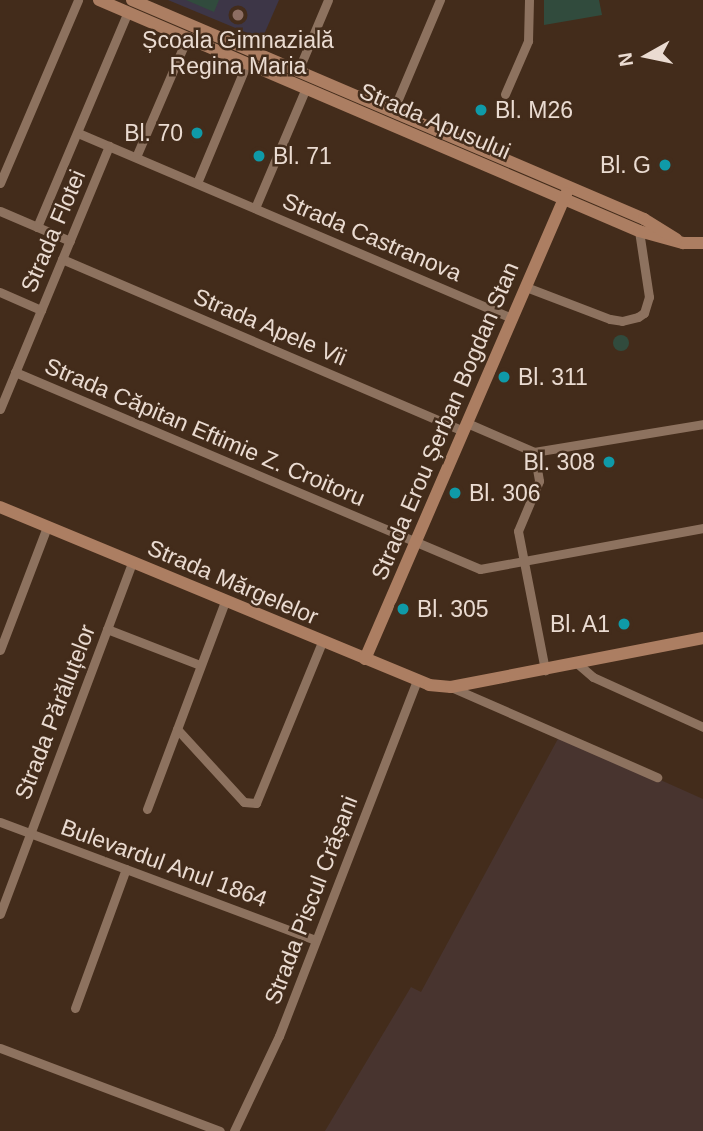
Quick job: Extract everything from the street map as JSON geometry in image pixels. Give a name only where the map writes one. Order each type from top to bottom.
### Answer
[{"type":"main road","name":"Strada Apusului","points":[[99,0],[130,6],[305,79],[639,232],[679,242],[703,243]]},
{"type":"main road","name":"Strada Apusului","points":[[130,6],[187,37],[393,111],[569,186],[644,219],[679,242]]},
{"type":"main road","name":"Strada Erou Șerban Bogdan Stan","points":[[365,659],[569,186]]},
{"type":"main road","points":[[639,232],[644,219]]},
{"type":"main road","name":"Strada Mărgelelor","points":[[0,507],[417,681],[452,687],[703,638]]},
{"type":"street","points":[[0,183],[78,0]]},
{"type":"street","name":"Strada Castranova","points":[[254,208],[305,79],[328,0]]},
{"type":"street","points":[[393,111],[440,0]]},
{"type":"street","points":[[505,94],[528,41],[530,0]]},
{"type":"street","points":[[37,227],[130,6]]},
{"type":"street","points":[[136,158],[187,37]]},
{"type":"street","points":[[197,183],[250,58]]},
{"type":"street","name":"Strada Castranova","points":[[78,132],[512,318]]},
{"type":"street","name":"Strada Flotei","points":[[0,409],[109,146]]},
{"type":"street","points":[[0,211],[70,241]]},
{"type":"street","points":[[526,287],[610,319],[622,321],[638,317],[644,313],[649,297],[639,232]]},
{"type":"street","name":"Strada Apele Vii","points":[[62,259],[465,427],[534,452]]},
{"type":"street","points":[[0,292],[41,310]]},
{"type":"street","name":"Strada Căpitan Eftimie Z. Croitoru","points":[[15,372],[480,569],[703,528]]},
{"type":"street","points":[[545,670],[518,531],[538,481],[534,452],[703,424]]},
{"type":"street","points":[[0,650],[47,527]]},
{"type":"street","name":"Strada Părăluțelor","points":[[0,914],[132,563]]},
{"type":"street","points":[[148,809],[225,601]]},
{"type":"street","points":[[107,629],[200,666]]},
{"type":"street","points":[[177,729],[244,802],[256,803],[322,642]]},
{"type":"street","points":[[578,664],[593,677],[703,727]]},
{"type":"street","name":"Strada Piscul Crășani","points":[[234,1131],[259,1084],[417,681]]},
{"type":"street","name":"Strada Mărgelelor","points":[[452,687],[657,777]]},
{"type":"street","name":"Bulevardul Anul 1864","points":[[0,822],[315,940]]},
{"type":"street","points":[[75,1008],[126,869]]},
{"type":"street","points":[[0,1048],[220,1131]]},
{"type":"shaded area","name":"Școala Gimnazială Regina Maria","points":[[168,0],[279,0],[262,39]]},
{"type":"shaded area","points":[[560,735],[703,799],[703,1131],[325,1131],[411,987],[421,992]]},
{"type":"green space","points":[[186,0],[219,0],[214,12]]},
{"type":"green space","points":[[544,0],[599,0],[602,15],[544,25]]},
{"type":"green space","points":[[621,335],[627,337],[627,349],[621,351],[615,349],[613,343],[615,337]]},
{"type":"place","name":"Școala Gimnazială Regina Maria","points":[[238,15]]},
{"type":"place","name":"Bl. M26","points":[[481,110]]},
{"type":"place","name":"Bl. 70","points":[[197,133]]},
{"type":"place","name":"Bl. 71","points":[[259,156]]},
{"type":"place","name":"Bl. G","points":[[665,165]]},
{"type":"place","name":"Bl. 311","points":[[504,377]]},
{"type":"place","name":"Bl. 308","points":[[609,462]]},
{"type":"place","name":"Bl. 306","points":[[455,493]]},
{"type":"place","name":"Bl. 305","points":[[403,609]]},
{"type":"place","name":"Bl. A1","points":[[624,624]]}]
